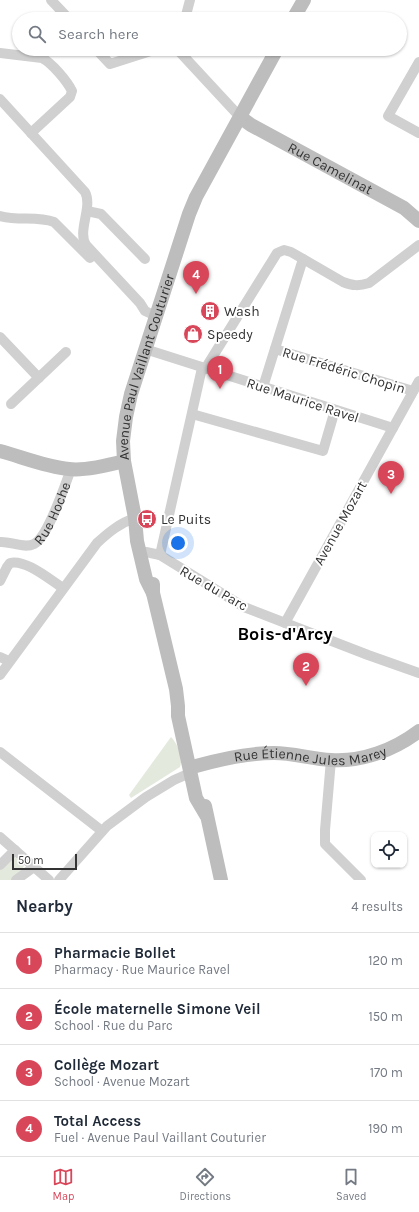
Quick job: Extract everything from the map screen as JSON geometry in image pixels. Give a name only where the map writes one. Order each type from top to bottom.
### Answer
[{"type":"street","points":[[51,0],[62,12]]},
{"type":"street","points":[[187,12],[190,0]]},
{"type":"street","points":[[298,12],[304,0]]},
{"type":"street","points":[[0,53],[12,54]]},
{"type":"street","points":[[25,56],[42,58],[47,61],[69,85],[72,91],[70,97],[31,133]]},
{"type":"street","points":[[103,56],[110,64],[135,56]]},
{"type":"street","points":[[183,56],[240,117]]},
{"type":"street","name":"Avenue Paul Vaillant Couturier","points":[[154,593],[146,579],[138,549],[135,518],[124,461],[123,441],[131,394],[145,349],[151,314],[191,208],[273,56]]},
{"type":"street","points":[[419,62],[388,116],[419,133]]},
{"type":"street","points":[[0,99],[85,192],[88,200],[84,241],[151,314]]},
{"type":"street","name":"Rue Camelinat","points":[[240,117],[404,208],[419,221]]},
{"type":"street","points":[[87,211],[101,214],[145,259]]},
{"type":"street","points":[[0,216],[20,219],[48,220],[54,222],[138,308],[151,314]]},
{"type":"street","points":[[160,555],[192,414],[204,369],[277,253],[284,250],[344,282],[359,286],[369,283],[419,245]]},
{"type":"street","points":[[263,387],[303,259]]},
{"type":"street","points":[[0,336],[39,378]]},
{"type":"street","name":"Rue Maurice Ravel","points":[[145,349],[393,428]]},
{"type":"street","name":"Rue Frédéric Chopin","points":[[275,349],[413,391]]},
{"type":"street","points":[[11,404],[66,352]]},
{"type":"street","name":"Avenue Mozart","points":[[285,623],[419,380]]},
{"type":"street","points":[[192,414],[323,452],[335,410]]},
{"type":"street","name":"Rue Hoche","points":[[0,451],[71,470],[109,465],[124,461]]},
{"type":"street","name":"Rue Hoche","points":[[0,542],[33,545],[39,540],[47,530],[71,470]]},
{"type":"street","points":[[0,675],[5,659],[63,588],[97,543],[124,522],[135,518]]},
{"type":"street","name":"Avenue Paul Vaillant Couturier","points":[[135,518],[146,552],[176,689],[178,716],[193,769],[196,798],[206,815],[221,880]]},
{"type":"street","name":"Rue du Parc","points":[[146,552],[160,555],[244,608],[368,656],[419,673]]},
{"type":"street","points":[[0,581],[10,563],[20,563],[34,569],[63,588]]},
{"type":"street","name":"Rue Étienne Jules Marey","points":[[193,769],[236,756],[275,753],[331,760],[355,759],[387,750],[409,739],[419,731]]},
{"type":"street","points":[[1,756],[102,831]]},
{"type":"street","points":[[331,760],[324,830],[325,844],[361,880]]},
{"type":"street","points":[[59,880],[102,831],[131,807],[193,769]]},
{"type":"street","points":[[0,837],[49,880]]},
{"type":"street","points":[[0,865],[15,850]]},
{"type":"street","points":[[16,880],[34,868]]},
{"type":"shaded area","points":[[171,737],[176,743],[179,751],[181,760],[180,767],[131,798],[129,795]]},
{"type":"shaded area","points":[[15,857],[24,864],[23,870],[12,880],[0,880],[0,869]]},
{"type":"place","name":"Total Access","points":[[196,294]]},
{"type":"place","name":"Wash","points":[[210,311]]},
{"type":"place","name":"Speedy","points":[[193,334]]},
{"type":"place","name":"Pharmacie Bollet","points":[[220,389]]},
{"type":"place","name":"Collège Mozart","points":[[391,494]]},
{"type":"place","name":"Le Puits","points":[[147,519]]},
{"type":"place","name":"École maternelle Simone Veil","points":[[306,686]]},
{"type":"district","name":"Bois-d'Arcy","points":[[285,634]]}]
